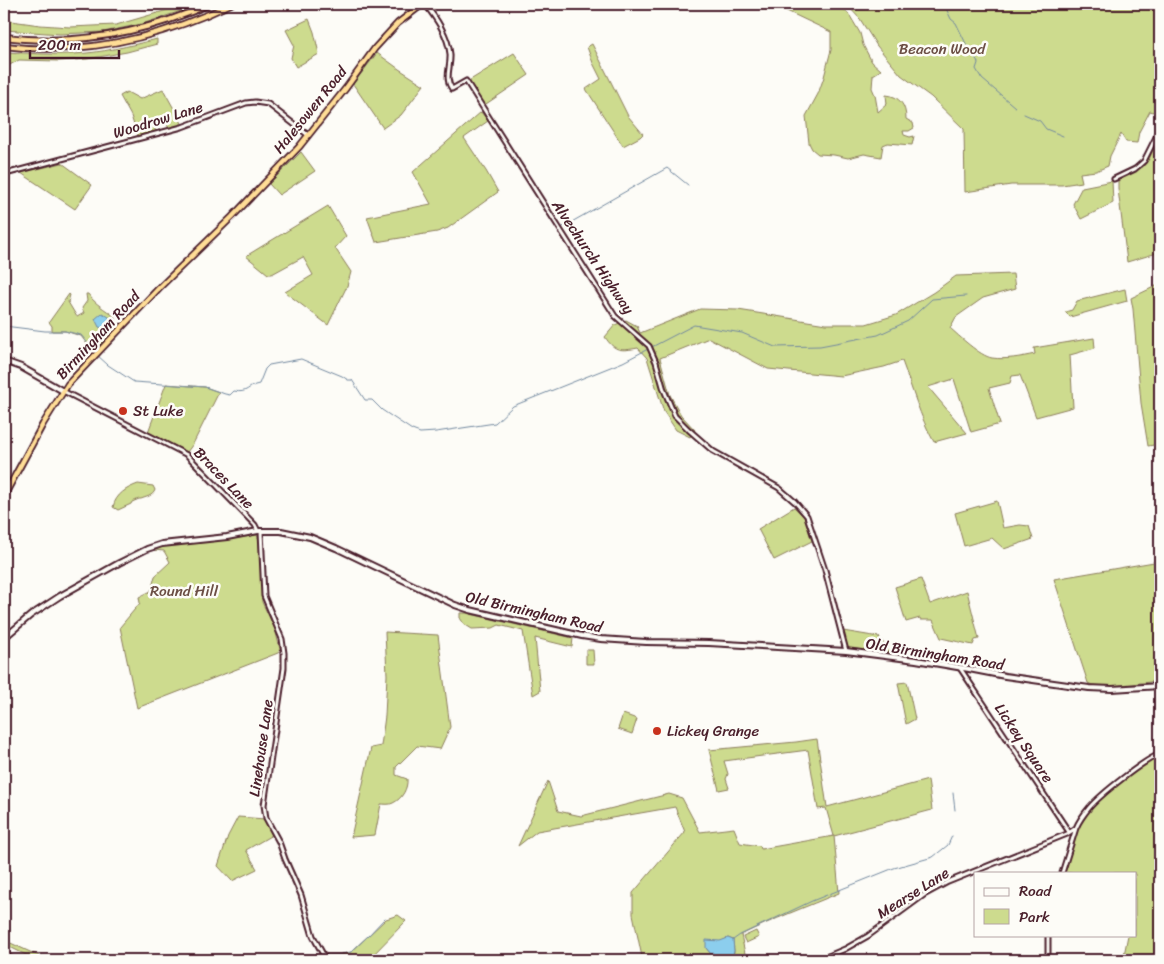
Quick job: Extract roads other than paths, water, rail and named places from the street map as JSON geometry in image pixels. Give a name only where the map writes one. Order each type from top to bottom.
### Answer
[{"type":"highway","points":[[4,37],[37,40],[71,40],[99,37],[130,32],[151,26],[210,4]]},
{"type":"highway","points":[[4,46],[53,49],[114,44],[176,27],[231,4]]},
{"type":"highway","name":"Halesowen Road","points":[[216,233],[299,147],[375,48],[398,22],[424,4]]},
{"type":"highway","name":"Birmingham Road","points":[[4,496],[43,424],[68,384],[159,288],[216,233]]},
{"type":"highway","points":[[4,956],[13,960]]},
{"type":"main road","points":[[4,361],[64,391]]},
{"type":"main road","name":"Old Birmingham Road","points":[[4,638],[32,615],[60,596],[119,563],[162,544],[227,537],[259,531],[281,531],[310,537],[442,600],[470,610],[582,636],[646,642],[709,643],[846,651],[916,660],[1088,688],[1112,689],[1160,686]]},
{"type":"street","name":"Alvechurch Highway","points":[[424,4],[435,17],[446,36],[450,54],[448,82],[452,89],[466,81],[616,316],[649,346],[675,416],[713,451],[779,488],[807,516],[825,570],[846,651]]},
{"type":"street","name":"Woodrow Lane","points":[[4,177],[9,173],[182,126],[246,103],[268,104],[308,135]]},
{"type":"street","points":[[1114,179],[1135,169],[1144,162],[1160,129]]},
{"type":"street","name":"Braces Lane","points":[[64,391],[187,454],[259,531]]},
{"type":"street","name":"Linehouse Lane","points":[[259,531],[264,596],[282,639],[284,660],[264,805],[265,813],[301,895],[313,936],[326,960]]},
{"type":"street","name":"Lickey Square","points":[[960,667],[1069,832]]},
{"type":"street","points":[[1062,872],[1076,828],[1089,808],[1106,792],[1160,754]]},
{"type":"street","name":"Mearse Lane","points":[[819,960],[845,949],[868,936],[924,895],[948,882],[1076,828]]},
{"type":"street","points":[[1048,936],[1048,960]]},
{"type":"water","points":[[102,313],[112,321],[111,327],[106,329],[99,327],[95,319]]},
{"type":"water","points":[[728,938],[733,940],[734,951],[732,958],[729,960],[716,960],[706,948],[706,940],[720,941]]},
{"type":"waterway","points":[[944,4],[951,19],[956,23],[970,52],[977,60],[976,69],[982,79],[1015,107]]},
{"type":"waterway","points":[[1024,114],[1040,121],[1046,129],[1063,136]]},
{"type":"waterway","points":[[561,228],[667,168],[688,185]]},
{"type":"waterway","points":[[97,355],[108,365],[134,382],[205,387],[230,395],[234,391],[245,391],[259,384],[265,369],[269,365],[301,359],[348,380],[352,380],[365,400],[372,400],[382,410],[412,430],[420,433],[436,432],[495,423],[513,406],[623,362],[694,325],[742,333],[775,347],[820,346],[878,335],[908,321],[932,299],[966,296]]},
{"type":"waterway","points":[[4,326],[45,331],[65,331],[81,335],[95,352]]},
{"type":"waterway","points":[[953,793],[955,810]]},
{"type":"waterway","points":[[733,940],[812,901],[894,868],[933,857],[948,845],[952,836]]},
{"type":"waterway","points":[[315,960],[319,956],[351,952],[385,918]]},
{"type":"waterway","points":[[703,960],[713,953]]},
{"type":"waterway","points":[[37,960],[39,956],[55,960]]},
{"type":"waterway","points":[[660,960],[671,957],[683,960]]},
{"type":"place","name":"St Luke","points":[[123,411]]},
{"type":"place","name":"Lickey Grange","points":[[657,731]]},
{"type":"park label","name":"Beacon Wood","points":[[942,49]]},
{"type":"park label","name":"Round Hill","points":[[184,591]]}]
